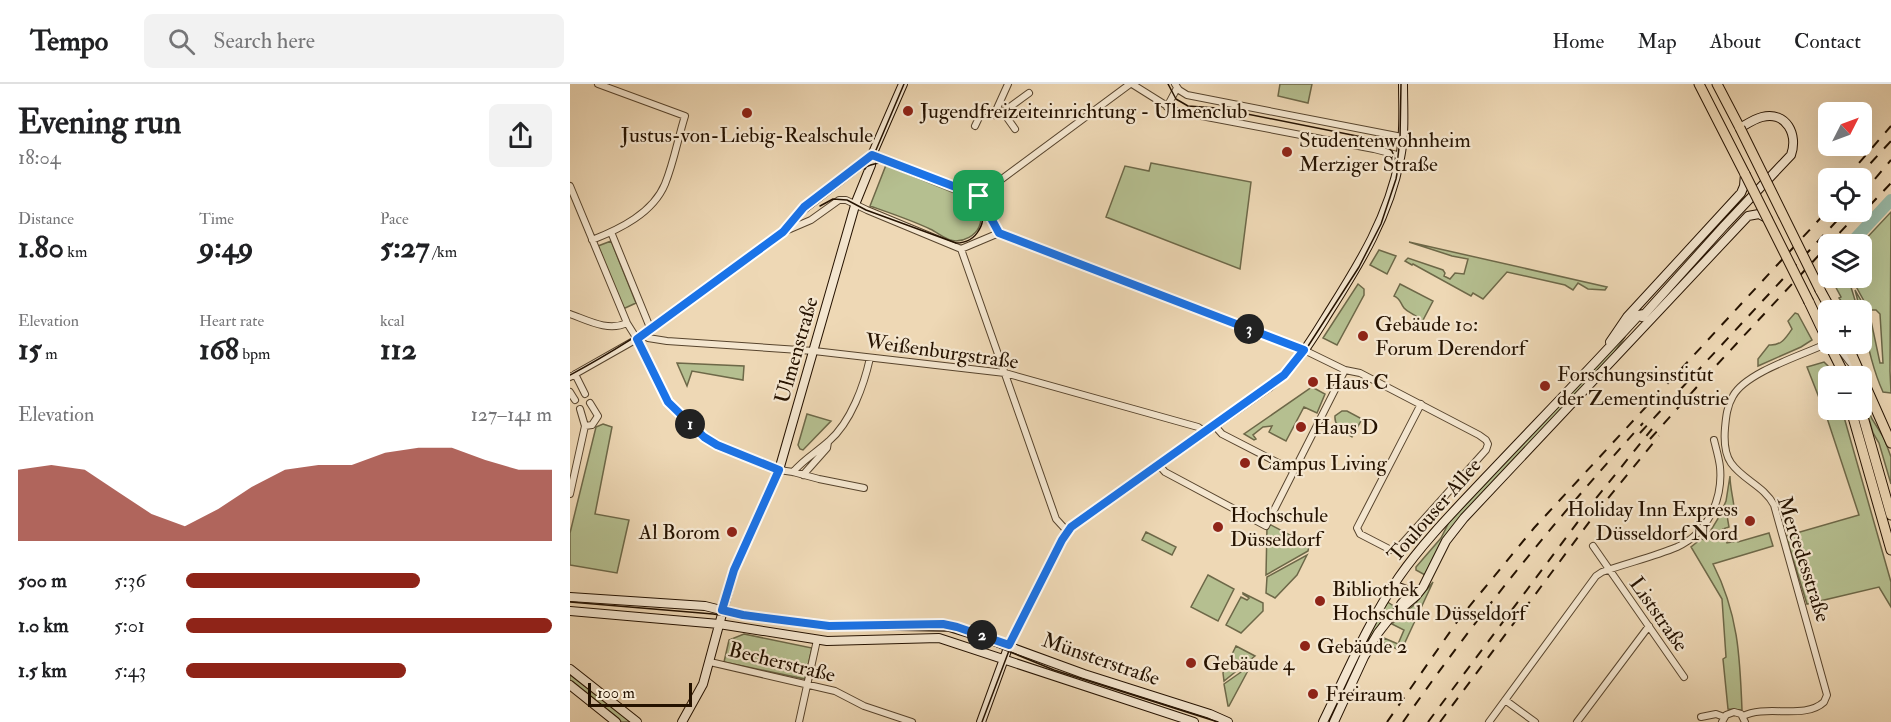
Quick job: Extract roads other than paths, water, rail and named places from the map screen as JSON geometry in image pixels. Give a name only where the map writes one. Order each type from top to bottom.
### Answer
[{"type":"main road","name":"Ulmenstraße","points":[[681,722],[703,684],[737,562],[779,470],[855,205],[871,165],[872,155],[903,84]]},
{"type":"main road","points":[[981,722],[1009,645],[1067,531],[1080,519],[1284,375],[1304,350],[1370,245],[1384,211],[1401,156],[1403,84]]},
{"type":"main road","points":[[1699,84],[1818,320]]},
{"type":"main road","points":[[1717,84],[1826,300]]},
{"type":"main road","points":[[1611,361],[1644,314],[1791,155],[1794,135],[1786,123],[1779,118],[1762,117],[1738,126]]},
{"type":"main road","points":[[1608,348],[1627,317],[1741,193],[1745,174]]},
{"type":"main road","points":[[1611,361],[1625,349],[1751,214],[1759,214],[1768,219]]},
{"type":"main road","points":[[1608,348],[1640,315],[1644,314]]},
{"type":"main road","name":"Toulouser Allee","points":[[1323,722],[1367,631],[1390,590],[1406,568],[1445,521],[1608,348]]},
{"type":"main road","name":"Toulouser Allee","points":[[1334,722],[1364,657],[1378,633],[1394,614],[1416,596],[1423,587],[1446,541],[1464,518],[1611,361]]},
{"type":"main road","points":[[1872,400],[1891,443]]},
{"type":"main road","points":[[1854,420],[1891,550]]},
{"type":"main road","points":[[1864,420],[1891,515]]},
{"type":"main road","points":[[1880,473],[1891,490]]},
{"type":"main road","points":[[1390,590],[1400,587],[1407,594],[1406,600],[1394,614]]},
{"type":"main road","name":"Münsterstraße","points":[[570,597],[695,605],[743,615],[829,626],[943,624],[1228,722]]},
{"type":"main road","name":"Münsterstraße","points":[[570,610],[719,624],[827,641],[933,637],[1194,722]]},
{"type":"main road","points":[[570,669],[637,722]]},
{"type":"main road","points":[[570,685],[616,722]]},
{"type":"street","points":[[592,240],[610,232],[645,210],[657,198],[665,184],[685,116],[598,84]]},
{"type":"street","points":[[975,126],[983,109],[994,114],[1008,84]]},
{"type":"street","points":[[979,196],[1131,84],[1175,111],[1401,156]]},
{"type":"street","points":[[1167,107],[1176,86],[1187,94],[1402,137]]},
{"type":"street","points":[[1003,112],[1029,93]]},
{"type":"street","points":[[998,105],[1015,129]]},
{"type":"street","points":[[585,394],[573,376],[651,330],[783,232],[804,207],[872,155],[979,196],[999,233],[1304,350],[1345,370],[1360,373],[1421,404],[1479,435],[1488,444],[1486,450],[1397,548],[1391,550],[1360,534],[1358,525],[1421,404]]},
{"type":"street","points":[[570,186],[622,313],[668,402],[704,437],[717,445],[779,470],[864,488]]},
{"type":"street","points":[[783,232],[811,220],[837,200],[846,200],[961,249],[999,233]]},
{"type":"street","points":[[610,232],[651,330]]},
{"type":"street","points":[[961,249],[1056,519],[1067,531]]},
{"type":"street","points":[[570,314],[603,326],[627,323]]},
{"type":"street","name":"Weißenburgstraße","points":[[644,334],[648,338],[667,341],[814,351],[1005,373],[1198,427],[1205,432]]},
{"type":"street","name":"Weißenburgstraße","points":[[643,350],[649,344],[667,341]]},
{"type":"street","name":"Mercedesstraße","points":[[1701,717],[1716,714],[1723,719],[1728,713],[1734,712],[1744,719],[1756,712],[1812,709],[1821,705],[1827,694],[1774,505],[1767,494],[1735,469],[1727,456],[1725,437],[1729,405],[1738,389],[1751,378],[1818,348]]},
{"type":"street","points":[[1844,354],[1854,366]]},
{"type":"street","points":[[793,472],[804,459],[828,442],[843,423],[866,376],[870,358]]},
{"type":"street","points":[[1158,464],[1165,472],[1266,526],[1345,370]]},
{"type":"street","points":[[570,392],[575,400]]},
{"type":"street","points":[[585,426],[591,425],[598,416],[590,403]]},
{"type":"street","points":[[570,494],[585,426],[580,409]]},
{"type":"street","points":[[1214,425],[1222,434],[1294,471]]},
{"type":"street","name":"Liststraße","points":[[1489,722],[1596,576],[1677,547],[1696,533],[1708,520],[1718,496],[1720,477],[1714,440]]},
{"type":"street","points":[[803,475],[827,448],[828,442]]},
{"type":"street","name":"Liststraße","points":[[1593,546],[1684,677]]},
{"type":"street","points":[[1576,722],[1649,626]]},
{"type":"street","points":[[799,722],[817,640]]},
{"type":"street","name":"Becherstraße","points":[[710,662],[835,691],[864,706],[912,722]]},
{"type":"street","points":[[1505,700],[1535,722]]},
{"type":"waterway","points":[[1859,234],[1891,200]]},
{"type":"tram line","points":[[865,169],[876,150],[904,84]]},
{"type":"tram line","points":[[982,722],[1010,648],[1059,547],[1070,530],[1294,368],[1359,267],[1381,224],[1396,179],[1398,168],[1392,151],[1377,140],[1217,108],[1188,106],[1176,99],[1168,84]]},
{"type":"tram line","points":[[1397,165],[1401,84]]},
{"type":"tram line","points":[[570,375],[609,353],[683,304],[868,166],[886,164],[959,190],[976,200],[981,207],[983,218],[975,236],[956,243],[866,210],[847,200],[833,199],[820,206]]},
{"type":"tram line","points":[[570,602],[713,614],[818,629],[948,631],[993,645],[1054,670],[1218,722]]},
{"type":"railway","points":[[1855,168],[1891,126]]},
{"type":"railway","points":[[1866,168],[1891,141]]},
{"type":"railway","points":[[1872,182],[1891,160]]},
{"type":"railway","points":[[1872,203],[1891,183]]},
{"type":"railway","points":[[1387,722],[1459,619],[1534,528],[1818,221]]},
{"type":"railway","points":[[1640,433],[1836,222]]},
{"type":"railway","points":[[1650,439],[1850,222]]},
{"type":"railway","points":[[1403,722],[1459,644],[1518,569],[1643,423]]},
{"type":"railway","points":[[1428,722],[1589,507],[1652,429]]},
{"type":"railway","points":[[1440,722],[1596,513],[1659,436]]},
{"type":"place","name":"Jugendfreizeiteinrichtung - Ulmenclub","points":[[908,111]]},
{"type":"place","name":"Justus-von-Liebig-Realschule","points":[[747,113]]},
{"type":"place","name":"Studentenwohnheim Merziger Straße","points":[[1287,152]]},
{"type":"place","name":"Gebäude 10: Forum Derendorf","points":[[1363,336]]},
{"type":"place","name":"Haus C","points":[[1313,382]]},
{"type":"place","name":"Forschungsinstitut der Zementindustrie","points":[[1545,386]]},
{"type":"place","name":"Haus D","points":[[1301,427]]},
{"type":"place","name":"Campus Living","points":[[1245,463]]},
{"type":"place","name":"Holiday Inn Express Düsseldorf Nord","points":[[1750,521]]},
{"type":"place","name":"Hochschule Düsseldorf","points":[[1218,527]]},
{"type":"place","name":"Al Borom","points":[[732,532]]},
{"type":"place","name":"Bibliothek Hochschule Düsseldorf","points":[[1320,601]]},
{"type":"place","name":"Gebäude 2","points":[[1305,646]]},
{"type":"place","name":"Gebäude 4","points":[[1191,663]]},
{"type":"place","name":"Freiraum","points":[[1313,694]]}]
